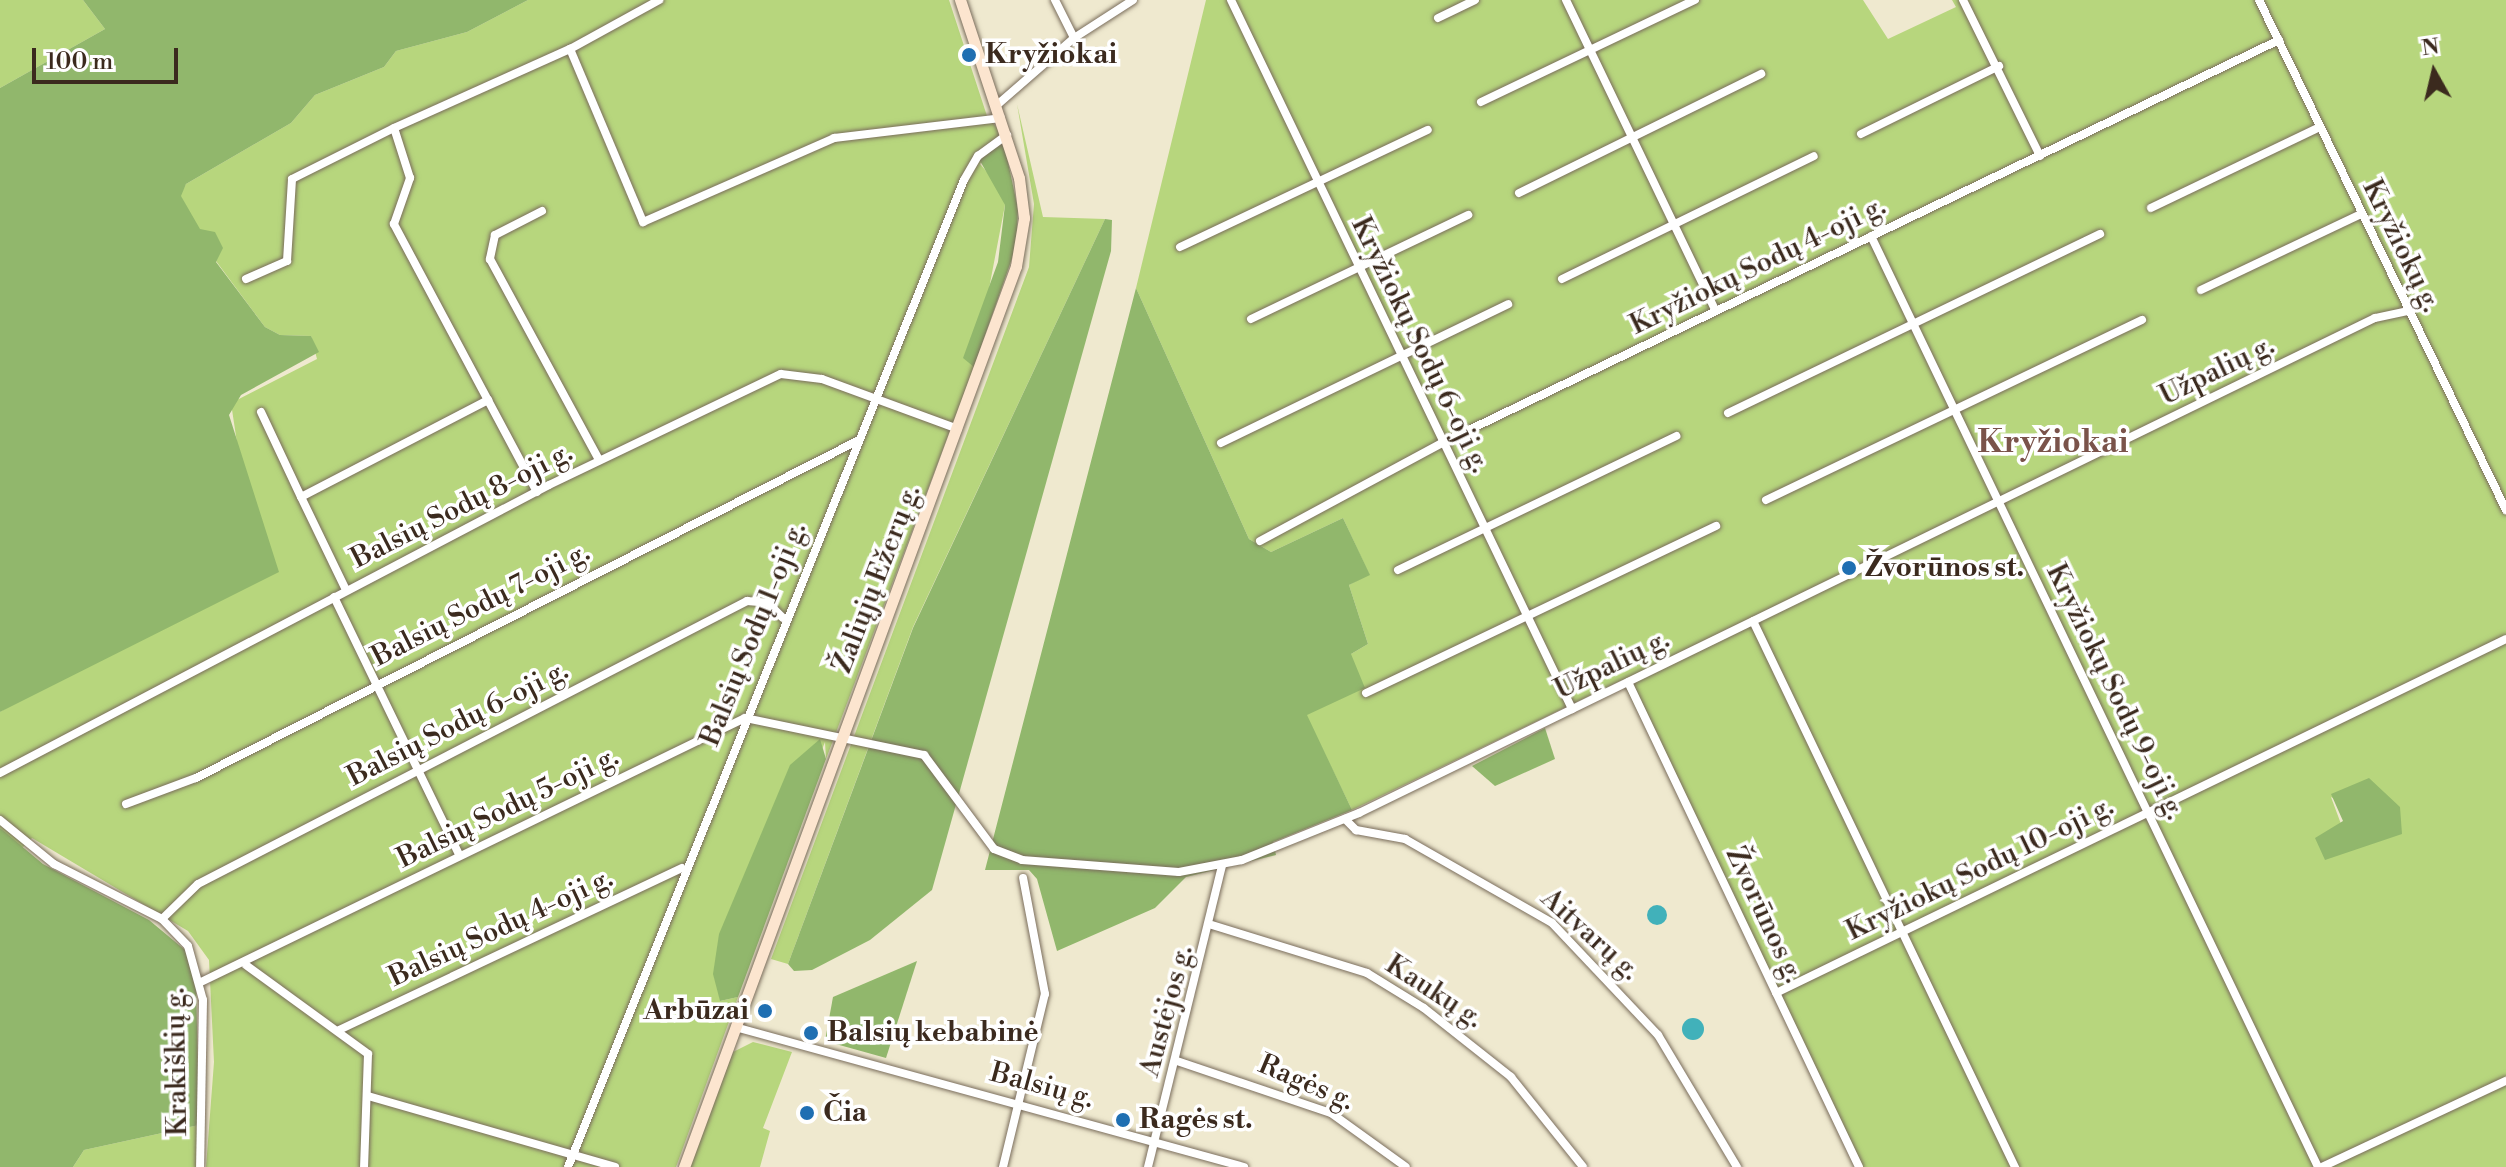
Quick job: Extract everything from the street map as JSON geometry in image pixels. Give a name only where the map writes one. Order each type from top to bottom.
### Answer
[{"type":"main road","name":"Žaliųjų Ežerų g.","points":[[684,1167],[959,430],[1022,240],[1023,198],[1007,135],[960,0]]},
{"type":"street","points":[[246,279],[287,261],[292,179],[394,128],[570,49],[659,0]]},
{"type":"street","points":[[1055,0],[1074,38]]},
{"type":"street","points":[[997,105],[1074,38],[1133,0]]},
{"type":"street","name":"Kryžiokų Sodų 6-oji g.","points":[[1231,0],[1572,709]]},
{"type":"street","points":[[1438,18],[1475,0]]},
{"type":"street","points":[[1566,0],[1716,311]]},
{"type":"street","points":[[1481,102],[1695,0]]},
{"type":"street","points":[[1963,0],[1999,66],[2040,156]]},
{"type":"street","name":"Kryžiokų g.","points":[[2259,0],[2506,510]]},
{"type":"street","name":"Kryžiokų Sodų 4-oji g.","points":[[1260,541],[1442,443],[2279,40]]},
{"type":"street","points":[[570,49],[643,222],[834,138],[1001,118]]},
{"type":"street","points":[[1861,134],[1999,66]]},
{"type":"street","points":[[1519,193],[1761,74]]},
{"type":"street","points":[[2151,208],[2320,127]]},
{"type":"street","points":[[394,128],[410,178],[394,224],[537,492]]},
{"type":"street","points":[[1180,247],[1428,130]]},
{"type":"street","name":"Balsių Sodų 1-oji g.","points":[[568,1167],[683,867],[964,180],[978,156],[1007,135]]},
{"type":"street","points":[[1562,279],[1814,156]]},
{"type":"street","points":[[542,211],[495,235],[490,259],[599,460]]},
{"type":"street","points":[[2201,290],[2361,214]]},
{"type":"street","points":[[1251,319],[1468,215]]},
{"type":"street","points":[[1728,413],[2100,234]]},
{"type":"street","name":"Kryžiokų Sodų 9-oji g.","points":[[1871,236],[2320,1167]]},
{"type":"street","points":[[1221,443],[1508,304]]},
{"type":"street","name":"Užpalių g.","points":[[844,735],[924,755],[986,840],[1022,860],[1145,872],[1222,865],[1345,819],[2375,318],[2409,311]]},
{"type":"street","points":[[1766,500],[2142,320]]},
{"type":"street","name":"Balsių Sodų 8-oji g.","points":[[0,773],[599,460],[786,373],[876,396],[959,430]]},
{"type":"street","points":[[301,497],[488,400]]},
{"type":"street","points":[[261,412],[346,590]]},
{"type":"street","points":[[1398,570],[1676,436]]},
{"type":"street","name":"Balsių Sodų 7-oji g.","points":[[126,804],[196,778],[375,683],[857,441]]},
{"type":"street","points":[[1366,693],[1716,526]]},
{"type":"street","points":[[334,597],[459,854]]},
{"type":"street","name":"Balsių Sodų 6-oji g.","points":[[162,919],[198,884],[747,601],[763,600],[783,618]]},
{"type":"street","points":[[1753,621],[2015,1167]]},
{"type":"street","name":"Kryžiokų Sodų 10-oji g.","points":[[1776,993],[2506,639]]},
{"type":"street","name":"Žvorūnos g.","points":[[1628,682],[1859,1167]]},
{"type":"street","points":[[745,718],[844,735]]},
{"type":"street","name":"Balsių Sodų 5-oji g.","points":[[201,982],[246,965],[459,854],[745,718]]},
{"type":"street","name":"Aitvarų g.","points":[[1345,819],[1356,830],[1405,839],[1552,923],[1658,1035],[1737,1167]]},
{"type":"street","name":"Krakiškių g.","points":[[0,820],[54,864],[162,919],[188,946],[201,982],[200,1167]]},
{"type":"street","name":"Austėjos g.","points":[[1148,1167],[1212,925],[1222,865]]},
{"type":"street","name":"Balsių Sodų 4-oji g.","points":[[339,1030],[683,867]]},
{"type":"street","points":[[1003,1167],[1045,994],[1023,878]]},
{"type":"street","name":"Kaukų g.","points":[[1212,925],[1367,973],[1424,1008],[1511,1077],[1583,1167]]},
{"type":"street","points":[[246,965],[368,1054],[364,1167]]},
{"type":"street","name":"Balsių g.","points":[[735,1027],[1155,1138],[1244,1167]]},
{"type":"street","name":"Ragės g.","points":[[1177,1061],[1331,1113],[1406,1167]]},
{"type":"street","points":[[2320,1167],[2506,1081]]},
{"type":"street","points":[[368,1096],[615,1167]]},
{"type":"green space","points":[[0,0],[83,0],[105,29],[0,88]]},
{"type":"green space","points":[[83,0],[528,0],[467,32],[396,51],[384,67],[315,95],[291,123],[186,184],[181,196],[200,229],[215,232],[223,248],[216,262],[265,327],[280,335],[311,336],[319,352],[241,395],[229,415],[279,572],[0,712],[0,88],[105,29]]},
{"type":"green space","points":[[528,0],[949,0],[987,116],[1002,134],[980,164],[1001,188],[1005,205],[974,367],[826,759],[825,742],[720,1001],[738,997],[676,1167],[206,1167],[214,1062],[209,960],[188,931],[32,838],[21,849],[0,828],[0,712],[41,686],[239,456],[231,403],[317,359],[311,336],[280,335],[265,327],[216,261],[180,195],[186,184],[291,123],[315,95],[384,67],[396,51],[467,32]]},
{"type":"green space","points":[[1206,0],[1863,0],[1888,39],[1956,7],[1952,0],[2506,0],[2506,1167],[1861,1167],[1622,680],[1352,810],[1306,715],[1351,654],[1368,644],[1349,585],[1369,574],[1343,518],[1271,552],[1249,539],[1136,288]],"holes":[[[2331,797],[2402,834],[2341,824]]]},
{"type":"green space","points":[[1017,104],[1043,217],[1105,219],[913,627],[788,964],[771,959],[1029,267],[1034,204]]},
{"type":"green space","points":[[1002,134],[1018,209],[1016,247],[974,367],[963,358],[998,262],[1005,205],[979,159]]},
{"type":"green space","points":[[1105,219],[1112,220],[1111,251],[932,890],[870,940],[812,970],[794,971],[788,964],[913,628]]},
{"type":"green space","points":[[1136,288],[1249,539],[1271,552],[1343,518],[1370,575],[1349,585],[1368,644],[1351,654],[1365,688],[1307,715],[1352,810],[1273,842],[1276,855],[1186,877],[1155,908],[1057,951],[1037,879],[1029,870],[985,870]]},
{"type":"green space","points":[[1545,728],[1555,759],[1495,786],[1472,766]]},
{"type":"green space","points":[[820,739],[826,759],[738,997],[720,1001],[713,974],[719,934],[790,765]]},
{"type":"green space","points":[[2369,778],[2400,807],[2402,834],[2325,860],[2315,838],[2343,821],[2331,794]]},
{"type":"green space","points":[[0,828],[43,864],[149,920],[185,950],[196,979],[199,1125],[84,1150],[73,1167],[0,1167]]},
{"type":"green space","points":[[917,961],[886,1058],[825,1041],[833,997]]},
{"type":"green space","points":[[753,1042],[792,1052],[763,1128],[770,1131],[760,1167],[689,1167],[733,1052]]},
{"type":"green space","points":[[199,1125],[196,1167],[73,1167],[84,1150]]},
{"type":"water","points":[[1657,905],[1664,908],[1667,915],[1664,922],[1657,925],[1650,922],[1647,915],[1650,908]]},
{"type":"water","points":[[1689,1018],[1697,1018],[1704,1029],[1697,1040],[1689,1040],[1682,1033],[1682,1025]]},
{"type":"place","name":"Kryžiokai","points":[[969,55]]},
{"type":"place","name":"Žvorūnos st.","points":[[1849,568]]},
{"type":"place","name":"Arbūzai","points":[[765,1011]]},
{"type":"place","name":"Balsių kebabinė","points":[[811,1033]]},
{"type":"place","name":"Čia","points":[[807,1113]]},
{"type":"place","name":"Ragės st.","points":[[1123,1120]]},
{"type":"district","name":"Kryžiokai","points":[[2053,442]]}]
